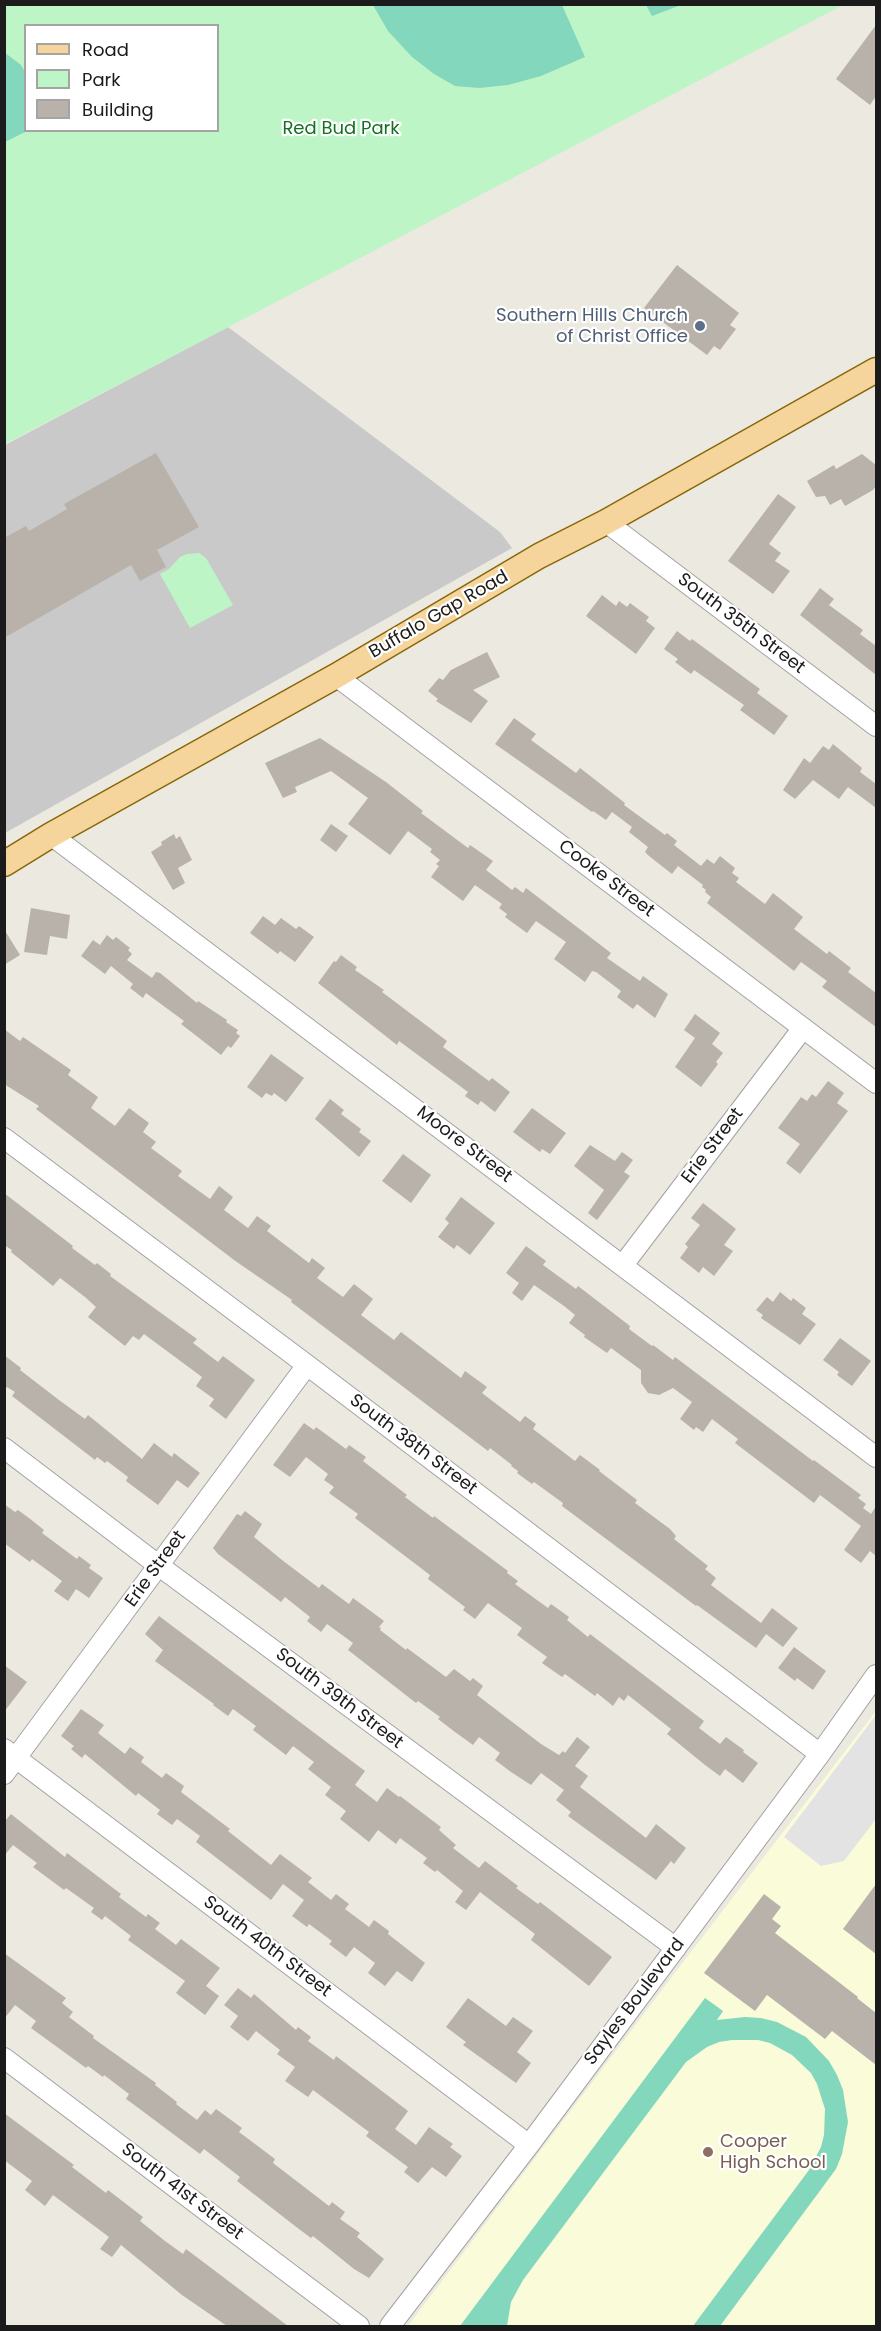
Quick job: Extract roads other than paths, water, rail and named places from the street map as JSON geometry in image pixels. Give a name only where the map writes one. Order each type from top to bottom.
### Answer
[{"type":"main road","name":"Buffalo Gap Road","points":[[4,864],[51,835],[336,676],[539,556],[606,522],[876,370]]},
{"type":"street","name":"South 35th Street","points":[[606,522],[876,726]]},
{"type":"street","name":"Cooke Street","points":[[336,676],[876,1083]]},
{"type":"street","name":"Moore Street","points":[[51,835],[876,1457]]},
{"type":"street","name":"Erie Street","points":[[623,1265],[803,1028]]},
{"type":"street","name":"South 38th Street","points":[[4,1138],[820,1754]]},
{"type":"street","name":"Erie Street","points":[[4,1774],[10,1754],[158,1565],[307,1365]]},
{"type":"street","name":"South 39th Street","points":[[4,1448],[158,1565],[676,1948]]},
{"type":"street","name":"Sayles Boulevard","points":[[390,2326],[529,2145],[820,1754],[876,1675]]},
{"type":"street","name":"South 40th Street","points":[[10,1754],[529,2145]]},
{"type":"street","name":"South 41st Street","points":[[4,2058],[359,2326]]},
{"type":"place","name":"Southern Hills Church of Christ Office","points":[[700,326]]},
{"type":"place","name":"Cooper High School","points":[[708,2152]]},
{"type":"park label","name":"Red Bud Park","points":[[341,129]]}]
